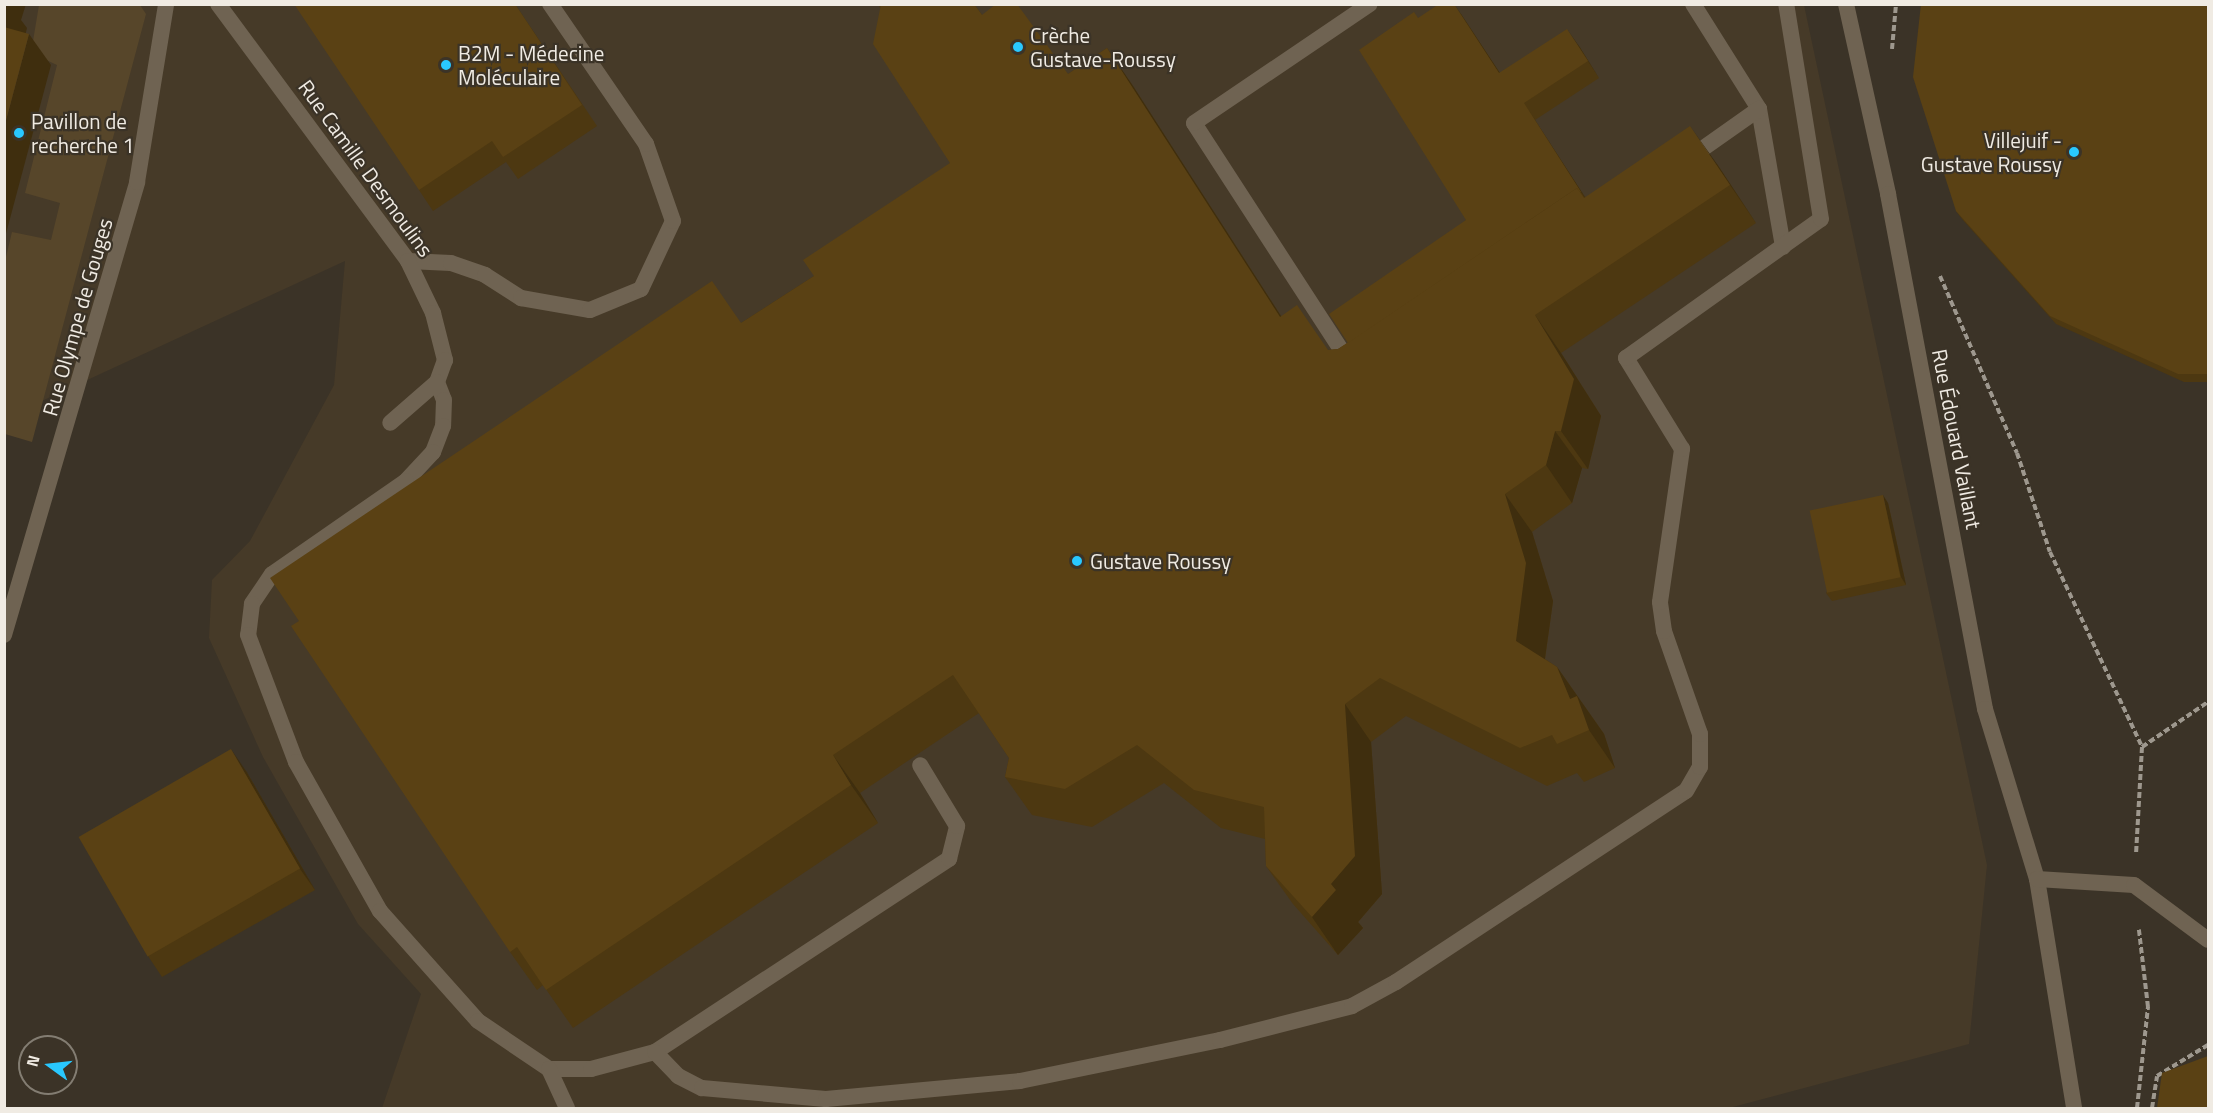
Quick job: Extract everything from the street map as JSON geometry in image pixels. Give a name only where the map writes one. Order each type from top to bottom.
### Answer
[{"type":"street","name":"Rue Olympe de Gouges","points":[[4,634],[137,182],[166,4]]},
{"type":"street","name":"Rue Camille Desmoulins","points":[[218,4],[408,261],[441,339],[445,360],[437,382]]},
{"type":"street","points":[[408,261],[450,262],[485,275],[521,298],[590,310],[641,289],[673,221],[646,144],[550,4]]},
{"type":"street","points":[[1369,371],[1359,378],[1194,123],[1370,4]]},
{"type":"street","points":[[1692,4],[1759,109],[1783,247]]},
{"type":"street","points":[[655,1052],[678,1076],[702,1088],[826,1099],[1020,1081],[1220,1041],[1352,1006],[1396,982],[1686,792],[1700,767],[1700,734],[1664,631],[1659,602],[1682,449],[1626,358],[1821,219],[1786,4]]},
{"type":"street","name":"Rue Édouard Vaillant","points":[[1846,4],[1888,194],[1985,709],[2037,879],[2074,1108]]},
{"type":"street","points":[[1674,169],[1759,109]]},
{"type":"street","points":[[390,423],[437,382],[444,400],[443,426],[433,452],[406,481],[272,574],[248,617],[250,651],[296,762],[380,911],[478,1021],[549,1069],[567,1108]]},
{"type":"street","points":[[549,1069],[591,1069],[655,1052],[949,859],[957,826],[920,765]]},
{"type":"street","points":[[2037,879],[2134,885],[2208,940]]},
{"type":"path","points":[[1892,58],[1896,4]]},
{"type":"path","points":[[1937,268],[2017,453],[2050,552],[2142,747],[2134,885],[2148,1007],[2138,1108]]},
{"type":"path","points":[[2142,747],[2208,702]]},
{"type":"path","points":[[2152,1108],[2157,1076],[2208,1045]]},
{"type":"shaded area","name":"Gustave Roussy","points":[[4,5],[1804,5],[1987,865],[1969,1044],[1729,1108],[382,1108],[421,994],[358,924],[263,757],[209,638],[212,580],[250,541],[334,385],[345,261],[5,418]]},
{"type":"shaded area","points":[[39,5],[140,5],[146,14],[32,442],[5,434],[5,261],[12,232],[51,240],[60,203],[25,193],[57,65],[31,53]]},
{"type":"building","name":"B2M - Médecine Moléculaire","points":[[294,4],[515,4],[582,105],[503,157],[492,141],[419,190]]},
{"type":"building","name":"Gustave Roussy","points":[[881,4],[974,4],[982,15],[996,4],[1017,4],[1068,74],[1107,48],[1280,317],[1297,305],[1328,350],[1338,349],[1577,188],[1584,198],[1690,126],[1730,185],[1535,315],[1574,379],[1561,431],[1555,431],[1546,465],[1505,494],[1526,563],[1516,641],[1557,667],[1570,699],[1577,696],[1589,730],[1557,744],[1552,735],[1520,748],[1380,678],[1345,704],[1355,856],[1331,884],[1336,890],[1312,917],[1266,866],[1264,807],[1194,790],[1137,745],[1065,789],[1005,777],[1009,758],[953,675],[833,755],[851,785],[546,990],[517,947],[510,952],[291,626],[299,621],[270,578],[712,281],[741,323],[814,276],[803,260],[950,163],[873,44]]},
{"type":"building","points":[[1439,4],[1454,4],[1499,73],[1567,29],[1588,61],[1524,103],[1581,192],[1577,188],[1348,343],[1329,314],[1466,220],[1359,50],[1414,12],[1418,18]]},
{"type":"building","name":"Villejuif - Gustave Roussy","points":[[1921,4],[2208,4],[2208,374],[2178,374],[2050,316],[1956,211],[1913,77]]},
{"type":"building","points":[[4,27],[29,34],[4,128]]},
{"type":"building","points":[[1883,495],[1900,577],[1827,593],[1810,511]]},
{"type":"building","points":[[231,749],[300,869],[148,957],[79,837]]},
{"type":"building","points":[[2208,1056],[2208,1108],[2157,1108],[2162,1073]]},
{"type":"place","name":"Crèche Gustave-Roussy","points":[[1018,47]]},
{"type":"place","name":"B2M - Médecine Moléculaire","points":[[446,65]]},
{"type":"place","name":"Pavillon de recherche 1","points":[[19,133]]},
{"type":"place","name":"Villejuif - Gustave Roussy","points":[[2074,152]]},
{"type":"place","name":"Gustave Roussy","points":[[1077,561]]}]
